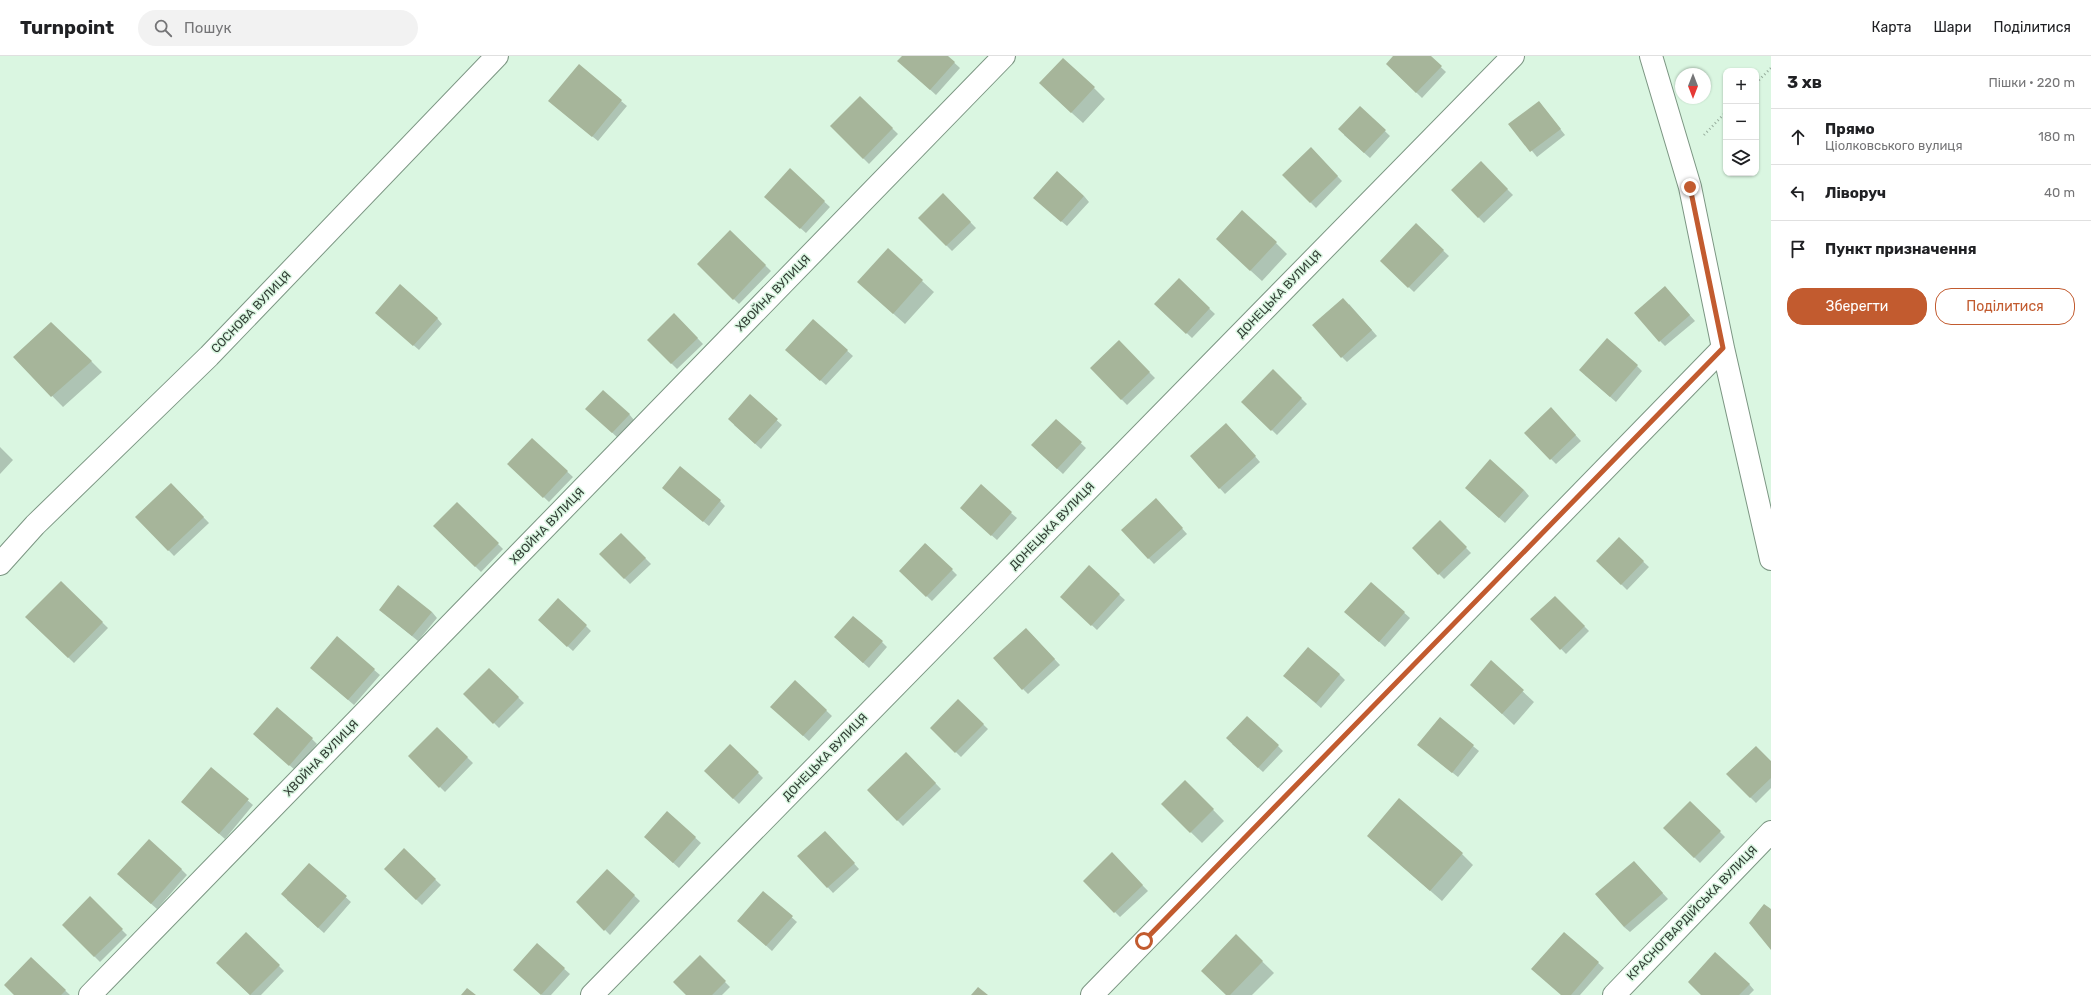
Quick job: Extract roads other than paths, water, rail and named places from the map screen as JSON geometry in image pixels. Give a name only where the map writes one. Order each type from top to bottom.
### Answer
[{"type":"street","name":"СОСНОВА ВУЛИЦЯ","points":[[0,564],[35,526],[214,350],[497,56]]},
{"type":"street","name":"ХВОЙНА ВУЛИЦЯ","points":[[90,995],[1004,56]]},
{"type":"street","name":"ДОНЕЦЬКА ВУЛИЦЯ","points":[[592,995],[1513,56]]},
{"type":"street","points":[[1651,56],[1690,187],[1723,348],[1771,559]]},
{"type":"street","points":[[1092,995],[1723,348]]},
{"type":"street","name":"КРАСНОГВАРДІЙСЬКА ВУЛИЦЯ","points":[[1614,995],[1771,832]]}]
